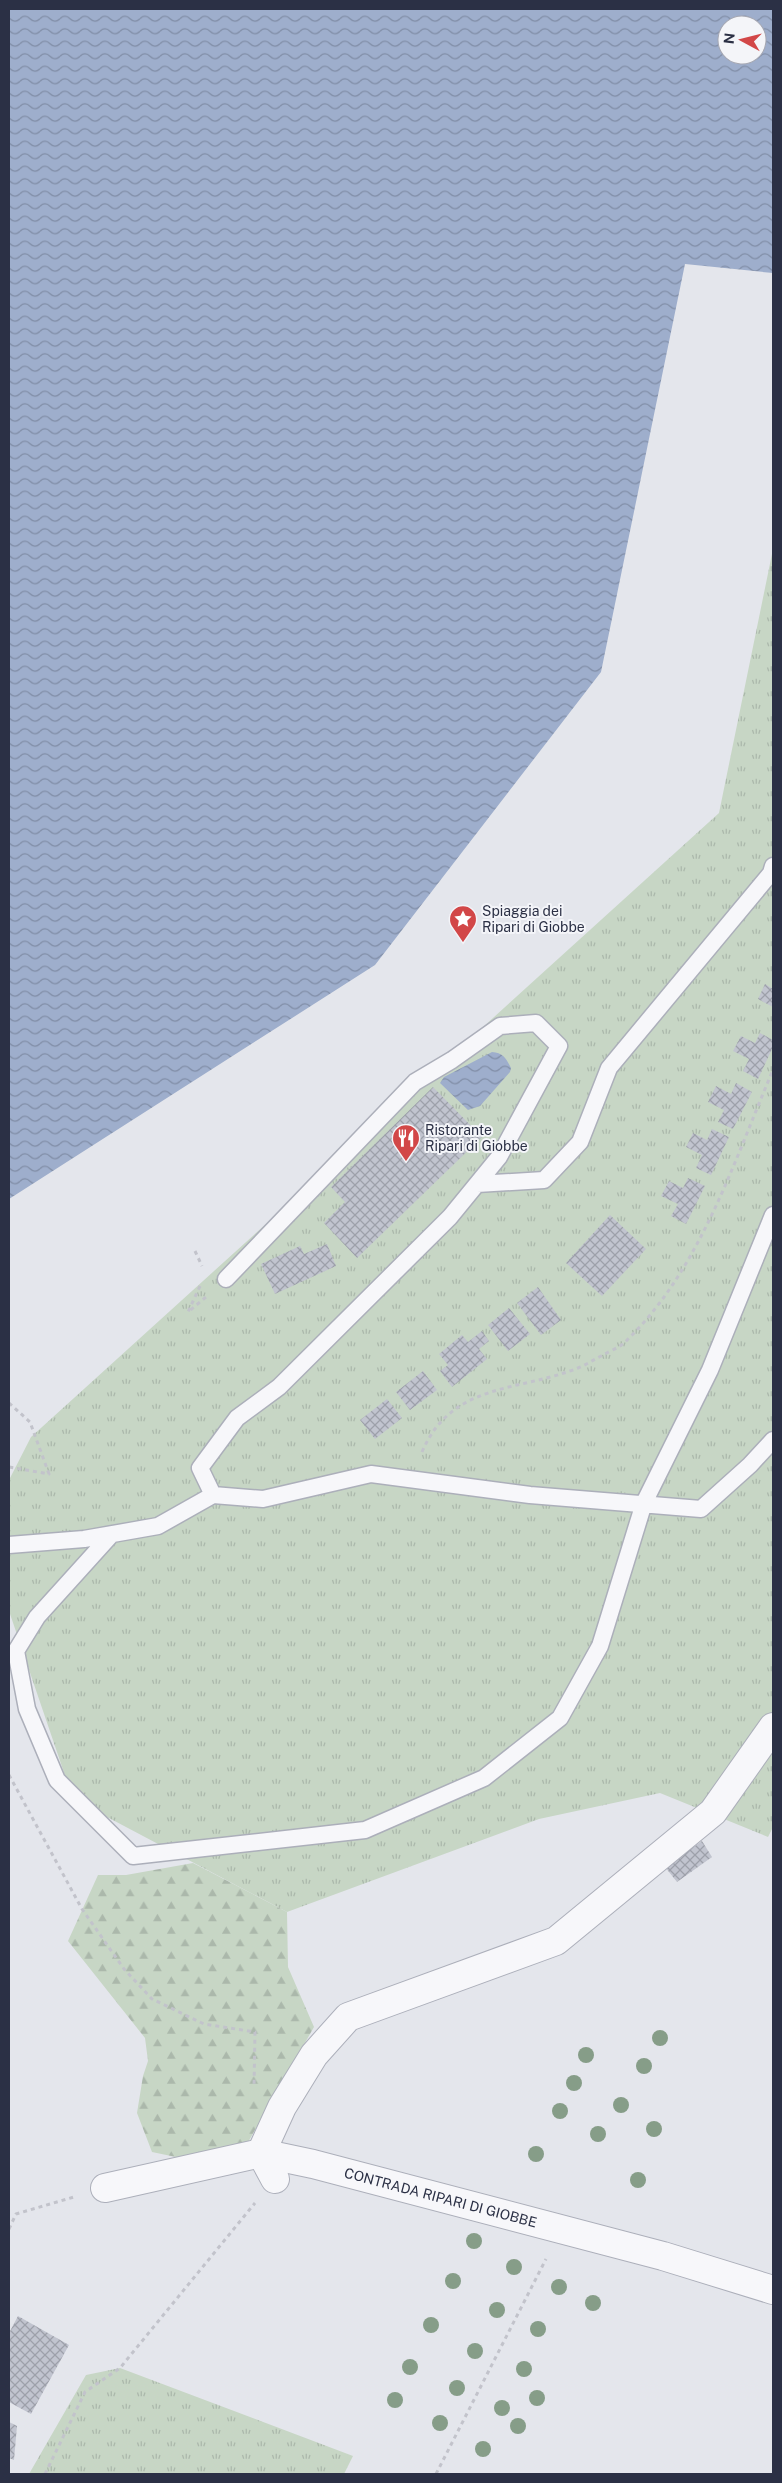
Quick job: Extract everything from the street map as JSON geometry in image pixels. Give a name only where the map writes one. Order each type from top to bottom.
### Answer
[{"type":"street","points":[[275,2179],[261,2153],[282,2107],[314,2055],[348,2017],[556,1941],[713,1812],[773,1727]]},
{"type":"street","name":"CONTRADA RIPARI DI GIOBBE","points":[[105,2188],[261,2153],[313,2164],[663,2256],[773,2290]]},
{"type":"lane","points":[[477,1184],[544,1180],[580,1142],[609,1068],[771,873],[773,866]]},
{"type":"lane","points":[[213,1495],[200,1468],[237,1418],[278,1387],[450,1217],[499,1157],[559,1046],[536,1023],[500,1026],[452,1060],[415,1082],[226,1279]]},
{"type":"lane","points":[[112,1534],[37,1617],[16,1651],[27,1709],[57,1780],[133,1856],[365,1830],[484,1778],[560,1718],[600,1646],[644,1503],[710,1370],[773,1215]]},
{"type":"lane","points":[[9,1545],[84,1539],[158,1526],[213,1495],[263,1499],[371,1474],[530,1495],[701,1509],[750,1465],[773,1440]]},
{"type":"path","points":[[409,1479],[428,1439],[442,1419],[479,1395],[578,1368],[623,1344],[670,1290],[714,1209],[773,1070]]},
{"type":"path","points":[[9,1403],[30,1422],[49,1474],[9,1467]]},
{"type":"path","points":[[9,1775],[82,1909],[124,1969],[152,1999],[204,2024],[256,2032],[254,2089]]},
{"type":"path","points":[[45,2474],[85,2392],[120,2368],[275,2179]]},
{"type":"path","points":[[9,2215],[105,2188]]},
{"type":"path","points":[[9,2228],[16,2214]]},
{"type":"path","points":[[436,2474],[562,2229]]},
{"type":"green space","points":[[773,549],[773,1827],[768,1837],[660,1793],[539,1819],[287,1912],[73,1799],[9,1611],[9,1480],[31,1437],[719,813]]},
{"type":"green space","points":[[193,1863],[287,1912],[288,1967],[314,2027],[247,2144],[195,2161],[152,2152],[137,2113],[143,2076],[148,2061],[145,2038],[68,1941],[98,1875],[126,1875]]},
{"type":"green space","points":[[120,2368],[353,2456],[344,2474],[29,2474],[86,2375]]},
{"type":"water","points":[[9,9],[773,9],[773,273],[685,264],[601,672],[375,965],[9,1199]]},
{"type":"water","points":[[492,1052],[504,1057],[511,1068],[510,1072],[480,1106],[468,1110],[440,1083],[444,1077]]},
{"type":"building","points":[[765,984],[773,989],[773,1007],[758,999]]},
{"type":"building","points":[[760,1033],[773,1040],[773,1047],[758,1079],[743,1071],[749,1059],[733,1051],[741,1036],[755,1043]]},
{"type":"building","points":[[736,1083],[752,1092],[733,1129],[718,1122],[724,1110],[708,1102],[716,1086],[731,1094]]},
{"type":"building","name":"Ristorante Ripari di Giobbe","points":[[433,1087],[482,1137],[357,1258],[324,1223],[345,1202],[331,1187]]},
{"type":"building","points":[[712,1129],[729,1137],[711,1175],[696,1168],[702,1155],[686,1147],[693,1133],[707,1140]]},
{"type":"building","points":[[688,1178],[705,1186],[686,1224],[671,1216],[678,1204],[661,1196],[669,1181],[683,1188]]},
{"type":"building","points":[[610,1215],[646,1249],[602,1296],[566,1263]]},
{"type":"building","points":[[327,1244],[336,1266],[275,1294],[261,1264],[300,1246],[304,1254]]},
{"type":"building","points":[[538,1287],[561,1320],[541,1335],[517,1303]]},
{"type":"building","points":[[509,1308],[530,1334],[508,1351],[488,1325]]},
{"type":"building","points":[[482,1331],[489,1341],[479,1349],[487,1359],[452,1387],[440,1371],[448,1365],[439,1354],[462,1335],[468,1342]]},
{"type":"building","points":[[423,1371],[437,1390],[410,1410],[396,1392]]},
{"type":"building","points":[[387,1399],[402,1418],[375,1439],[360,1420]]},
{"type":"building","points":[[702,1841],[712,1857],[677,1882],[665,1867]]},
{"type":"building","points":[[18,2316],[69,2345],[31,2414],[9,2402],[9,2333]]},
{"type":"building","points":[[9,2422],[17,2426],[14,2460],[9,2458]]},
{"type":"place","name":"Spiaggia dei Ripari di Giobbe","points":[[463,943]]},
{"type":"place","name":"Ristorante Ripari di Giobbe","points":[[406,1162]]}]
